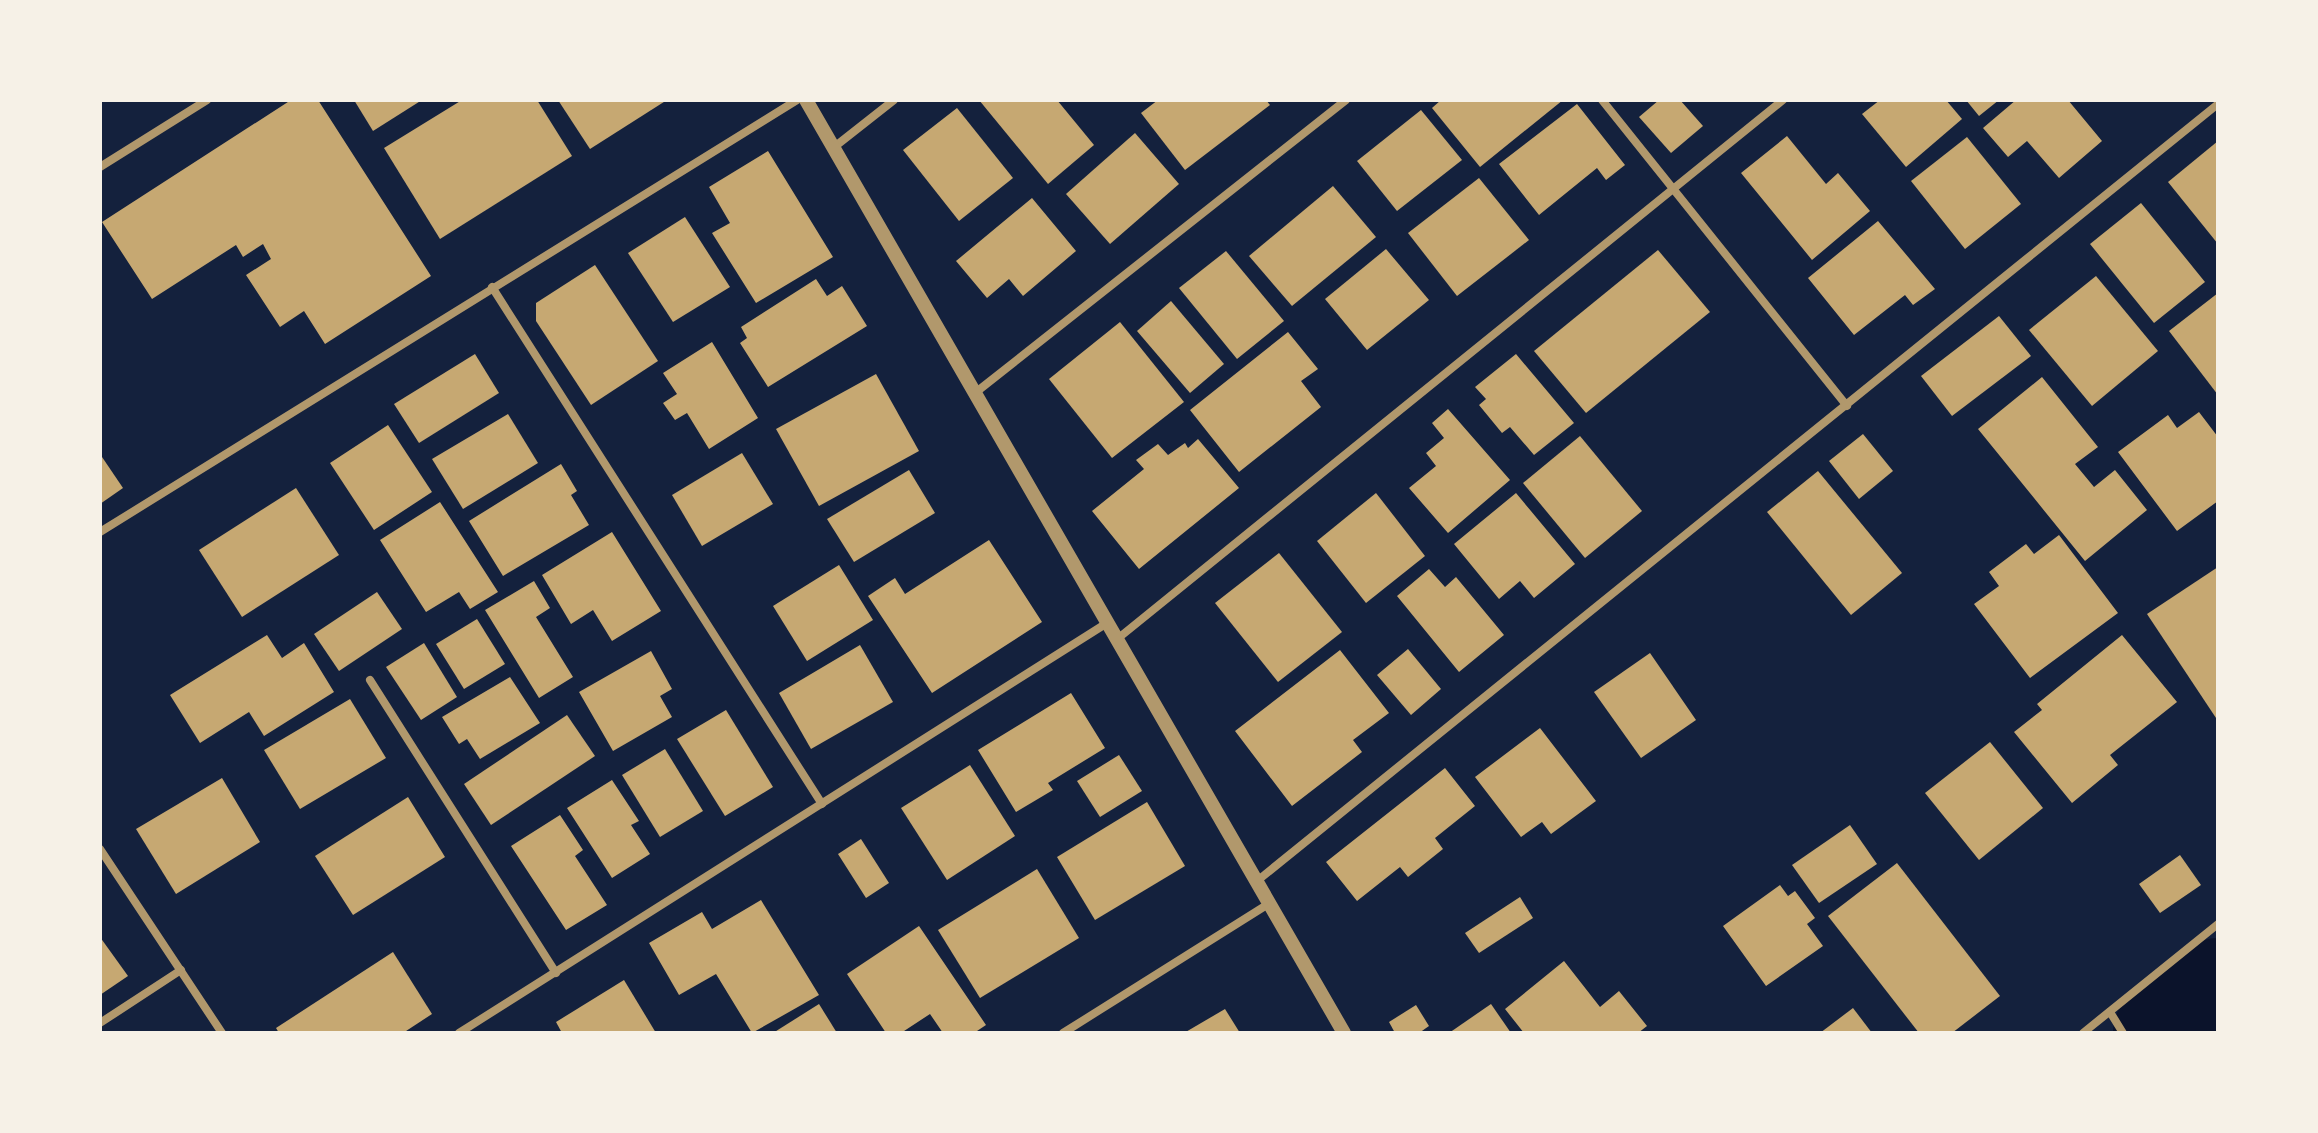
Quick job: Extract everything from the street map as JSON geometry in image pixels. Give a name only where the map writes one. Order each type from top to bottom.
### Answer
[{"type":"street","points":[[100,167],[207,100]]},
{"type":"street","points":[[100,532],[797,100]]},
{"type":"street","points":[[806,100],[1344,1033]]},
{"type":"street","points":[[833,148],[894,100]]},
{"type":"street","points":[[975,393],[1346,100]]},
{"type":"street","points":[[1602,100],[1847,406]]},
{"type":"street","points":[[1116,640],[1783,100]]},
{"type":"street","points":[[1257,881],[2218,104]]},
{"type":"street","points":[[492,287],[822,804]]},
{"type":"street","points":[[459,1033],[1107,623]]},
{"type":"street","points":[[370,680],[556,973]]},
{"type":"street","points":[[100,849],[222,1033]]},
{"type":"street","points":[[1063,1033],[1271,903]]},
{"type":"street","points":[[2083,1033],[2218,924]]},
{"type":"street","points":[[100,1023],[181,970]]},
{"type":"street","points":[[2110,1012],[2123,1033]]},
{"type":"building","points":[[291,100],[318,100],[431,276],[325,344],[304,311],[280,327],[246,275],[271,259],[263,244],[243,257],[236,245],[152,299],[102,222]]},
{"type":"building","points":[[354,100],[422,100],[373,131]]},
{"type":"building","points":[[462,100],[537,100],[572,156],[440,239],[384,148]]},
{"type":"building","points":[[558,100],[667,100],[590,149]]},
{"type":"building","points":[[979,100],[1057,100],[1094,145],[1048,184]]},
{"type":"building","points":[[1158,100],[1266,100],[1270,105],[1185,170],[1141,113]]},
{"type":"building","points":[[1441,100],[1563,100],[1480,167],[1432,108]]},
{"type":"building","points":[[1659,100],[1680,100],[1703,126],[1671,153],[1639,117]]},
{"type":"building","points":[[1880,100],[1946,100],[1962,119],[1906,167],[1862,114]]},
{"type":"building","points":[[1966,100],[1999,100],[1979,116]]},
{"type":"building","points":[[2016,100],[2068,100],[2102,141],[2059,178],[2027,141],[2008,157],[1983,128]]},
{"type":"building","points":[[1577,104],[1625,165],[1606,180],[1597,168],[1539,215],[1499,164]]},
{"type":"building","points":[[957,108],[1013,178],[959,221],[903,150]]},
{"type":"building","points":[[1421,110],[1462,160],[1397,211],[1357,161]]},
{"type":"building","points":[[1135,133],[1179,184],[1110,244],[1066,194]]},
{"type":"building","points":[[1787,136],[1826,184],[1838,173],[1870,211],[1812,260],[1741,173]]},
{"type":"building","points":[[1967,137],[2021,204],[1965,249],[1911,181]]},
{"type":"building","points":[[2218,141],[2218,244],[2168,182]]},
{"type":"building","points":[[768,151],[833,257],[756,303],[712,233],[730,223],[709,187]]},
{"type":"building","points":[[1479,178],[1529,240],[1457,296],[1408,233]]},
{"type":"building","points":[[1333,186],[1376,237],[1292,306],[1249,256]]},
{"type":"building","points":[[1032,198],[1076,251],[1023,296],[1009,279],[987,298],[956,261]]},
{"type":"building","points":[[2141,203],[2205,282],[2154,323],[2090,244]]},
{"type":"building","points":[[685,217],[730,287],[673,322],[628,253]]},
{"type":"building","points":[[1878,221],[1935,289],[1913,305],[1905,295],[1854,335],[1808,278]]},
{"type":"building","points":[[1386,249],[1429,300],[1367,350],[1325,299]]},
{"type":"building","points":[[1658,250],[1710,312],[1586,413],[1534,351]]},
{"type":"building","points":[[1226,251],[1284,321],[1237,359],[1179,288]]},
{"type":"building","points":[[595,265],[658,361],[591,405],[536,321],[536,303]]},
{"type":"building","points":[[2096,276],[2158,351],[2092,406],[2029,330]]},
{"type":"building","points":[[816,279],[827,296],[842,286],[867,326],[768,387],[740,343],[747,338],[741,327]]},
{"type":"building","points":[[2218,293],[2218,395],[2169,331]]},
{"type":"building","points":[[1171,301],[1224,364],[1190,393],[1137,331]]},
{"type":"building","points":[[1999,316],[2031,356],[1952,416],[1921,376]]},
{"type":"building","points":[[1120,322],[1184,402],[1112,458],[1049,379]]},
{"type":"building","points":[[1288,332],[1318,369],[1301,381],[1321,407],[1239,472],[1190,410]]},
{"type":"building","points":[[712,342],[758,418],[709,449],[687,413],[675,420],[663,403],[677,394],[663,373]]},
{"type":"building","points":[[475,354],[499,393],[419,443],[394,404]]},
{"type":"building","points":[[1516,354],[1574,423],[1534,455],[1510,427],[1502,433],[1479,405],[1486,399],[1475,387]]},
{"type":"building","points":[[876,374],[919,451],[819,506],[776,429]]},
{"type":"building","points":[[2042,377],[2098,447],[2075,464],[2094,487],[2115,470],[2147,510],[2085,561],[1978,429]]},
{"type":"building","points":[[1448,409],[1510,480],[1448,533],[1409,488],[1436,466],[1426,453],[1444,438],[1432,423]]},
{"type":"building","points":[[2199,412],[2218,437],[2218,501],[2177,531],[2118,452],[2168,415],[2177,428]]},
{"type":"building","points":[[508,414],[538,463],[463,509],[432,459]]},
{"type":"building","points":[[388,425],[432,492],[374,530],[330,463]]},
{"type":"building","points":[[1863,434],[1893,471],[1859,499],[1829,461]]},
{"type":"building","points":[[1580,436],[1642,511],[1585,558],[1523,483]]},
{"type":"building","points":[[1198,439],[1239,488],[1139,569],[1092,511],[1144,469],[1136,460],[1158,444],[1168,455],[1185,443],[1188,448]]},
{"type":"building","points":[[742,453],[773,504],[702,546],[672,495]]},
{"type":"building","points":[[100,454],[123,488],[100,504]]},
{"type":"building","points":[[561,464],[577,491],[571,495],[589,525],[503,576],[469,521]]},
{"type":"building","points":[[909,470],[935,513],[854,562],[827,519]]},
{"type":"building","points":[[1818,471],[1902,573],[1851,615],[1767,512]]},
{"type":"building","points":[[296,488],[339,555],[242,617],[199,550]]},
{"type":"building","points":[[1376,493],[1425,556],[1366,603],[1317,541]]},
{"type":"building","points":[[1516,493],[1575,564],[1534,598],[1520,581],[1499,599],[1454,544]]},
{"type":"building","points":[[440,502],[498,592],[470,609],[459,592],[426,612],[380,540]]},
{"type":"building","points":[[612,532],[661,611],[612,641],[593,610],[571,624],[542,575]]},
{"type":"building","points":[[2059,535],[2118,613],[2030,678],[1974,604],[1999,586],[1989,572],[2026,544],[2034,554]]},
{"type":"building","points":[[989,540],[1042,622],[932,693],[868,596],[895,578],[905,594]]},
{"type":"building","points":[[1279,553],[1342,632],[1278,682],[1215,603]]},
{"type":"building","points":[[839,565],[873,620],[807,661],[773,606]]},
{"type":"building","points":[[2218,567],[2218,721],[2147,614]]},
{"type":"building","points":[[1429,569],[1445,587],[1456,577],[1504,635],[1459,672],[1397,596]]},
{"type":"building","points":[[534,581],[550,608],[536,617],[573,677],[539,698],[485,610]]},
{"type":"building","points":[[377,592],[402,629],[339,671],[314,634]]},
{"type":"building","points":[[477,619],[505,664],[464,689],[436,644]]},
{"type":"building","points":[[267,635],[282,658],[304,643],[334,692],[264,736],[249,712],[200,743],[170,695]]},
{"type":"building","points":[[2122,635],[2177,702],[2110,755],[2118,765],[2072,803],[2014,732],[2042,710],[2037,704]]},
{"type":"building","points":[[424,643],[457,697],[421,720],[386,667]]},
{"type":"building","points":[[860,645],[893,702],[811,749],[779,693]]},
{"type":"building","points":[[1408,649],[1441,689],[1411,715],[1377,675]]},
{"type":"building","points":[[1340,650],[1389,713],[1353,740],[1362,752],[1292,806],[1235,731]]},
{"type":"building","points":[[651,651],[672,689],[660,696],[672,717],[613,751],[579,692]]},
{"type":"building","points":[[1650,653],[1696,720],[1641,758],[1594,692]]},
{"type":"building","points":[[510,677],[540,723],[480,759],[467,739],[459,744],[442,717]]},
{"type":"building","points":[[1071,693],[1105,748],[1048,783],[1053,790],[1016,812],[978,750]]},
{"type":"building","points":[[350,699],[386,758],[300,809],[264,750]]},
{"type":"building","points":[[726,710],[773,787],[725,816],[677,739]]},
{"type":"building","points":[[567,715],[595,756],[491,825],[464,784]]},
{"type":"building","points":[[1540,728],[1596,801],[1551,834],[1542,822],[1521,837],[1475,777]]},
{"type":"building","points":[[1990,742],[2043,808],[1979,860],[1925,793]]},
{"type":"building","points":[[665,749],[703,811],[660,837],[622,775]]},
{"type":"building","points":[[1119,755],[1142,791],[1100,817],[1077,781]]},
{"type":"building","points":[[970,765],[1015,836],[947,880],[901,808]]},
{"type":"building","points":[[1445,768],[1475,806],[1435,838],[1443,849],[1408,877],[1400,867],[1357,901],[1326,862]]},
{"type":"building","points":[[222,778],[260,842],[176,894],[136,829]]},
{"type":"building","points":[[612,780],[639,821],[631,825],[650,854],[612,878],[567,808]]},
{"type":"building","points":[[408,797],[445,857],[353,915],[315,856]]},
{"type":"building","points":[[1147,802],[1185,866],[1095,920],[1057,857]]},
{"type":"building","points":[[560,815],[583,850],[575,856],[607,905],[566,930],[511,846]]},
{"type":"building","points":[[1850,825],[1877,864],[1819,903],[1792,865]]},
{"type":"building","points":[[861,839],[889,883],[866,898],[838,854]]},
{"type":"building","points":[[2180,855],[2201,885],[2160,913],[2139,884]]},
{"type":"building","points":[[1897,863],[2000,996],[1952,1033],[1919,1033],[1828,916]]},
{"type":"building","points":[[1037,869],[1079,938],[980,998],[938,930]]},
{"type":"building","points":[[1780,885],[1788,896],[1795,891],[1815,918],[1807,924],[1823,946],[1766,986],[1723,926]]},
{"type":"building","points":[[1520,897],[1533,918],[1479,953],[1465,933]]},
{"type":"building","points":[[761,900],[819,995],[752,1033],[716,974],[679,995],[649,943],[702,912],[712,929]]},
{"type":"building","points":[[919,926],[986,1025],[974,1033],[943,1033],[930,1014],[901,1033],[886,1033],[847,974]]},
{"type":"building","points":[[100,937],[128,976],[100,995]]},
{"type":"building","points":[[393,952],[432,1014],[403,1033],[279,1033],[276,1028]]},
{"type":"building","points":[[1564,961],[1600,1007],[1619,991],[1647,1026],[1638,1033],[1524,1033],[1505,1009]]},
{"type":"building","points":[[624,980],[656,1033],[562,1033],[556,1022]]},
{"type":"building","points":[[819,1004],[837,1033],[773,1033]]},
{"type":"building","points":[[1491,1004],[1511,1033],[1449,1033]]},
{"type":"building","points":[[1416,1005],[1429,1026],[1419,1033],[1395,1033],[1389,1022]]},
{"type":"building","points":[[1853,1008],[1872,1033],[1820,1033]]},
{"type":"building","points":[[1225,1009],[1240,1033],[1184,1033]]},
{"type":"waterway","points":[[2166,1033],[2218,991]]}]
